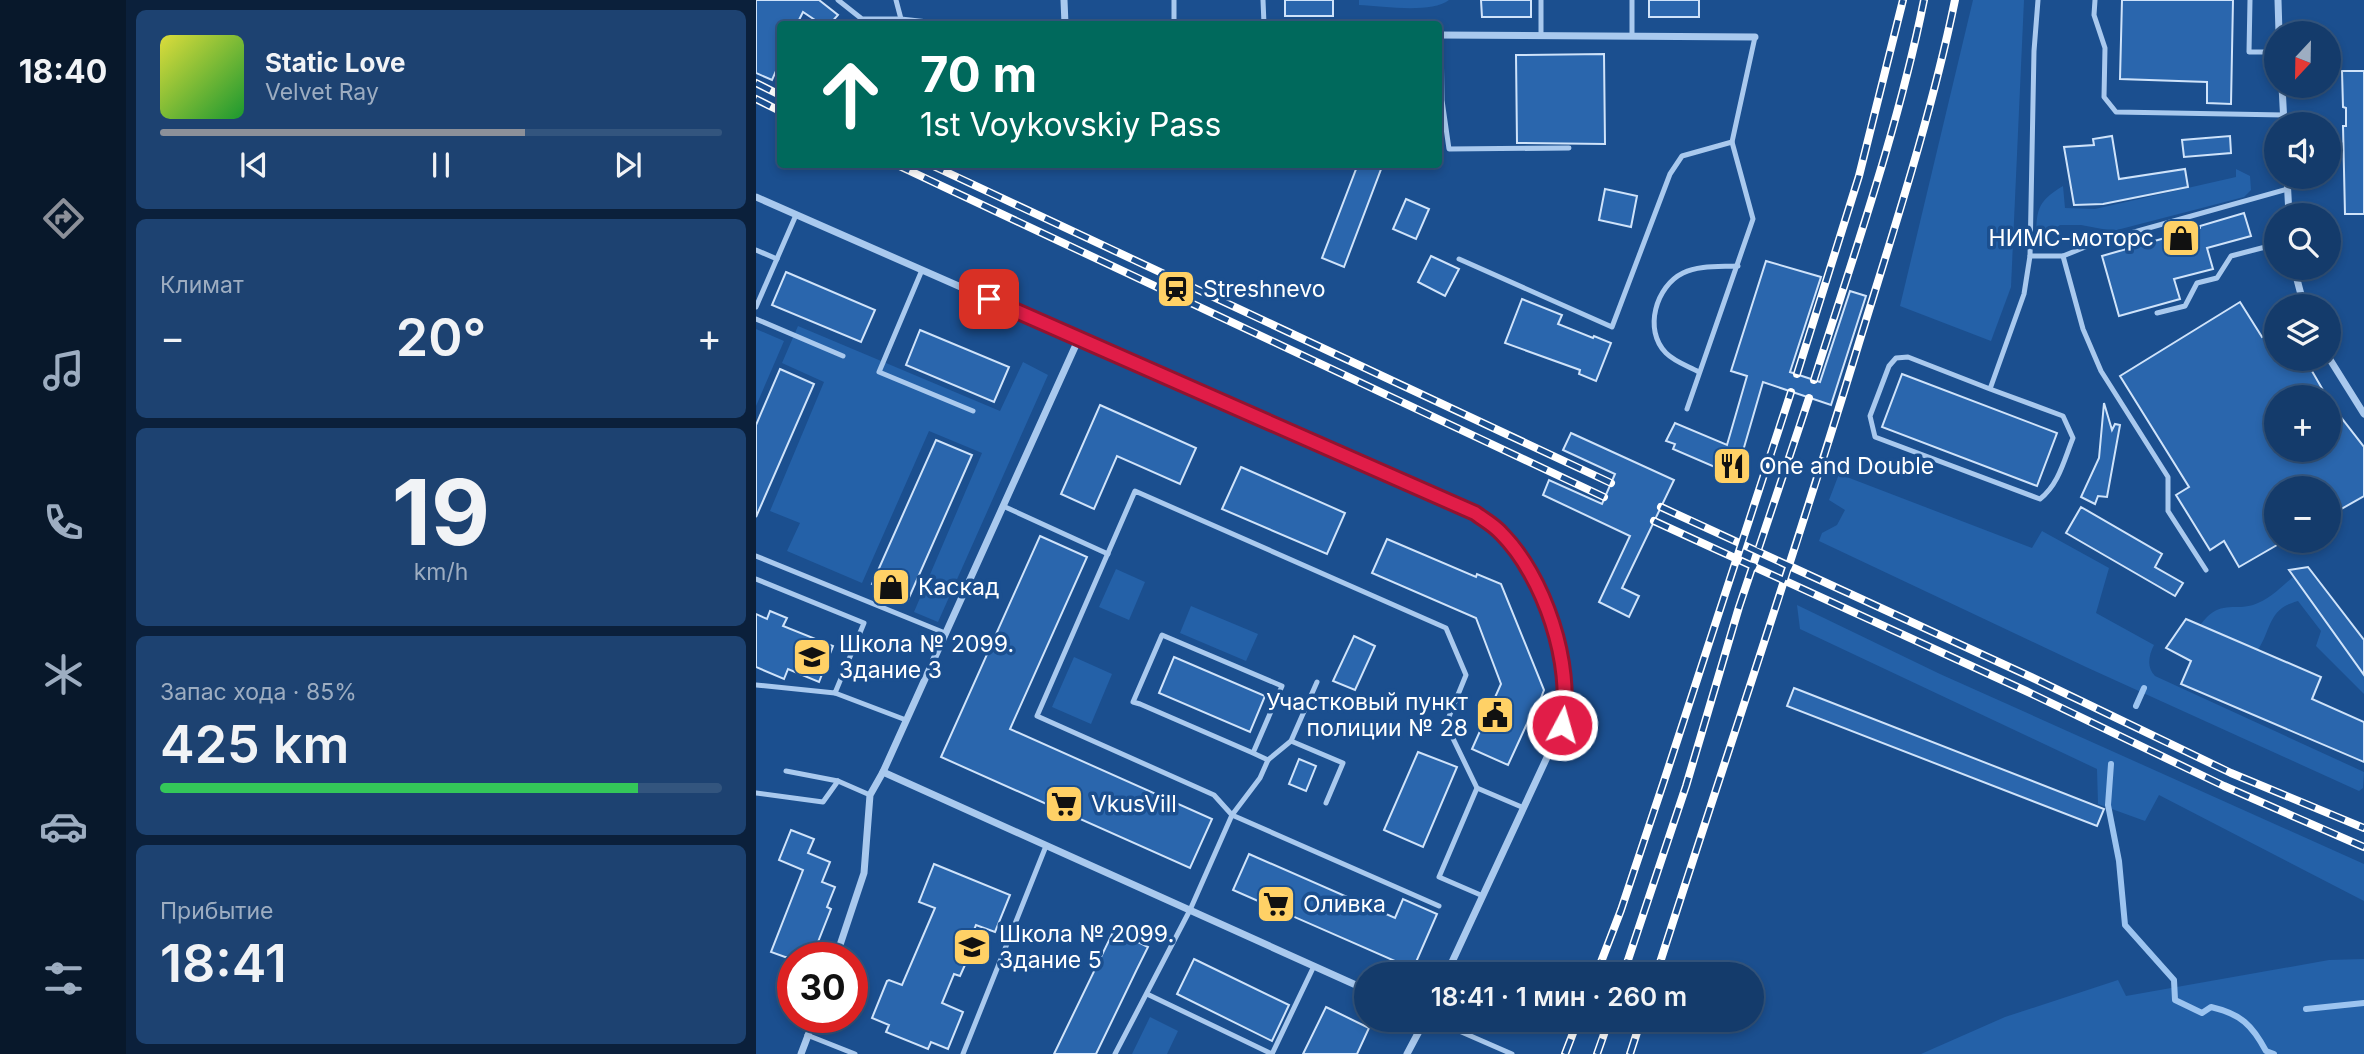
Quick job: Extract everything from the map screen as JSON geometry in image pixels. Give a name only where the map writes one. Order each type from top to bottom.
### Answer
[{"type":"street","points":[[1064,0],[1065,21]]},
{"type":"street","points":[[2278,0],[2279,21]]},
{"type":"street","points":[[1442,35],[1755,37]]},
{"type":"street","points":[[2288,189],[2289,203]]},
{"type":"street","points":[[756,197],[1475,513],[1501,532],[1532,576],[1548,612],[1566,683],[1566,705],[1562,725],[1452,962]]},
{"type":"street","points":[[841,942],[864,873],[870,795],[883,772],[1079,338]]},
{"type":"street","points":[[2337,371],[2364,414]]},
{"type":"street","points":[[883,772],[1354,984]]},
{"type":"street","points":[[1408,1054],[1419,1032]]},
{"type":"street","points":[[801,1054],[807,1035]]},
{"type":"lane","points":[[838,0],[862,19],[919,21]]},
{"type":"lane","points":[[897,0],[901,19]]},
{"type":"lane","points":[[1174,0],[1174,21]]},
{"type":"lane","points":[[1264,0],[1264,21]]},
{"type":"lane","points":[[1541,0],[1541,35]]},
{"type":"lane","points":[[1632,0],[1632,35]]},
{"type":"lane","points":[[1990,389],[2024,294],[2030,256],[2038,0]]},
{"type":"lane","points":[[2095,0],[2094,15],[2105,48],[2104,97],[2116,112],[2264,115]]},
{"type":"lane","points":[[2250,0],[2249,52],[2264,52]]},
{"type":"lane","points":[[1686,410],[1753,219],[1732,142],[1755,37]]},
{"type":"lane","points":[[1442,106],[1449,149],[1569,148]]},
{"type":"lane","points":[[1459,259],[1612,327],[1670,174],[1682,156],[1732,142]]},
{"type":"lane","points":[[2030,256],[2063,256],[2095,243],[2288,189]]},
{"type":"lane","points":[[756,307],[796,215]]},
{"type":"lane","points":[[2157,313],[2185,306],[2197,283],[2217,278],[2231,256],[2264,247]]},
{"type":"lane","points":[[756,250],[777,259]]},
{"type":"lane","points":[[2063,256],[2083,329],[2101,371],[2168,477],[2168,511],[2206,570]]},
{"type":"lane","points":[[1699,372],[1666,353],[1656,337],[1654,317],[1661,295],[1672,280],[1694,269],[1738,266]]},
{"type":"lane","points":[[922,270],[879,372],[973,411]]},
{"type":"lane","points":[[756,319],[843,356]]},
{"type":"lane","points":[[1909,357],[1990,389],[2063,416],[2073,438],[2057,479],[2048,493],[2040,499],[1875,437],[1870,416],[1889,366],[1896,358],[1909,357]]},
{"type":"lane","points":[[1439,906],[1232,815],[1214,795],[1037,716],[1135,491],[1446,628],[1466,675],[1446,724],[1477,788],[1524,808]]},
{"type":"lane","points":[[1003,506],[1108,554]]},
{"type":"lane","points":[[756,556],[945,633]]},
{"type":"lane","points":[[756,579],[864,623],[835,693]]},
{"type":"lane","points":[[1253,753],[1282,686],[1162,635],[1133,702],[1268,760]]},
{"type":"lane","points":[[1115,1054],[1190,911],[1232,815],[1259,778],[1268,760],[1291,741],[1317,682]]},
{"type":"lane","points":[[756,684],[835,693],[906,720]]},
{"type":"lane","points":[[1291,741],[1343,763],[1326,803]]},
{"type":"lane","points":[[786,771],[838,781],[870,795]]},
{"type":"lane","points":[[756,793],[824,802],[838,781]]},
{"type":"lane","points":[[1477,788],[1439,877],[1483,896]]},
{"type":"lane","points":[[963,1054],[1046,846]]},
{"type":"lane","points":[[1147,993],[1272,1054],[1314,966]]},
{"type":"lane","points":[[1462,1032],[1512,1054]]},
{"type":"lane","points":[[807,1035],[855,1054]]},
{"type":"shaded area","points":[[1359,0],[1449,0],[1430,7],[1406,8],[1359,5]]},
{"type":"shaded area","points":[[1973,0],[2024,0],[2011,287],[1991,341],[1900,306]]},
{"type":"shaded area","points":[[2236,169],[2250,176],[2251,190],[2244,197],[2113,231],[2081,225],[2060,225],[2036,241],[2039,209],[2047,198],[2063,186],[2065,208],[2095,209],[2236,177]]},
{"type":"shaded area","points":[[798,326],[1000,411],[1023,362],[1048,375],[938,622],[914,612],[982,453],[929,431],[862,583],[787,551],[800,523],[770,511],[824,382],[782,363]]},
{"type":"shaded area","points":[[756,329],[784,341],[756,406]]},
{"type":"shaded area","points":[[1839,474],[2032,548],[2042,531],[2109,568],[2096,613],[2154,645],[2149,661],[2155,676],[2364,772],[2363,788],[2359,791],[2086,667],[1819,541],[1822,533],[1837,525],[1845,510],[1829,500]]},
{"type":"shaded area","points":[[1116,569],[1145,582],[1129,620],[1099,607]]},
{"type":"shaded area","points":[[2293,577],[2364,672],[2364,694],[2316,646],[2321,631],[2298,601],[2288,604],[2276,614],[2258,650],[2205,628],[2190,663],[2182,654],[2200,625],[2213,612],[2259,603]]},
{"type":"shaded area","points":[[1797,605],[1940,674],[2364,864],[2364,901],[2159,795],[2145,821],[2098,804],[2097,769],[1800,629]]},
{"type":"shaded area","points":[[1191,606],[1258,634],[1246,661],[1180,633]]},
{"type":"shaded area","points":[[1074,657],[1112,674],[1091,724],[1052,707]]},
{"type":"shaded area","points":[[2364,959],[2364,1054],[1921,1054],[2005,1017],[2118,980],[2126,996],[2329,960]]},
{"type":"shaded area","points":[[1150,1017],[1178,1031],[1167,1054],[1132,1054]]},
{"type":"building","points":[[756,0],[819,0],[838,15],[833,21],[816,21],[803,12],[798,21],[777,21],[777,69],[772,80],[756,73]]},
{"type":"building","points":[[1285,0],[1333,0],[1333,16],[1285,16]]},
{"type":"building","points":[[1481,0],[1531,0],[1531,17],[1482,17]]},
{"type":"building","points":[[1649,0],[1699,0],[1699,17],[1649,17]]},
{"type":"building","points":[[2122,0],[2233,0],[2231,104],[2207,103],[2207,82],[2120,79]]},
{"type":"building","points":[[1604,54],[1605,144],[1517,143],[1516,55]]},
{"type":"building","points":[[2342,71],[2364,71],[2364,214],[2345,214],[2343,126],[2346,126],[2346,108],[2343,107]]},
{"type":"building","points":[[2112,136],[2119,179],[2185,169],[2188,187],[2103,204],[2074,205],[2064,147],[2094,145],[2093,139]]},
{"type":"building","points":[[2230,136],[2231,153],[2184,157],[2182,140]]},
{"type":"building","points":[[1356,168],[1381,168],[1344,267],[1322,258]]},
{"type":"building","points":[[1605,189],[1637,196],[1631,227],[1599,220]]},
{"type":"building","points":[[1406,199],[1429,209],[1416,239],[1393,229]]},
{"type":"building","points":[[2244,213],[2251,236],[2207,248],[2213,269],[2174,279],[2180,299],[2119,316],[2102,256]]},
{"type":"building","points":[[1431,256],[1459,269],[1445,296],[1418,282]]},
{"type":"building","points":[[1766,261],[1821,277],[1790,372],[1820,382],[1850,291],[1866,296],[1831,405],[1763,382],[1743,451],[1731,474],[1673,449],[1675,444],[1666,441],[1675,423],[1727,445],[1747,376],[1731,371]]},
{"type":"building","points":[[786,272],[875,310],[861,342],[772,305]]},
{"type":"building","points":[[1522,299],[1562,315],[1558,324],[1611,343],[1596,381],[1579,374],[1580,370],[1505,343]]},
{"type":"building","points":[[2240,302],[2262,337],[2264,336],[2264,371],[2312,371],[2320,385],[2264,385],[2264,462],[2341,462],[2341,417],[2364,447],[2364,496],[2341,509],[2341,476],[2264,476],[2264,553],[2239,567],[2224,541],[2210,550],[2176,495],[2189,487],[2120,376]]},
{"type":"building","points":[[920,330],[1009,367],[994,402],[906,365]]},
{"type":"building","points":[[780,369],[814,384],[756,517],[756,425]]},
{"type":"building","points":[[1902,374],[2057,433],[2037,486],[1882,427]]},
{"type":"building","points":[[2104,403],[2112,430],[2115,424],[2120,425],[2107,497],[2098,496],[2095,504],[2081,497],[2099,458]]},
{"type":"building","points":[[1100,405],[1196,448],[1180,484],[1117,456],[1094,509],[1061,494]]},
{"type":"building","points":[[1571,433],[1674,480],[1622,588],[1639,596],[1629,617],[1599,602],[1630,536],[1543,495],[1549,480],[1602,504],[1615,474],[1563,450]]},
{"type":"building","points":[[936,440],[972,455],[908,600],[872,584]]},
{"type":"building","points":[[1241,467],[1345,513],[1327,554],[1222,509]]},
{"type":"building","points":[[2081,507],[2162,554],[2155,567],[2183,583],[2175,596],[2066,533]]},
{"type":"building","points":[[1040,536],[1087,557],[1010,729],[1212,819],[1190,868],[941,757]]},
{"type":"building","points":[[1387,539],[1476,577],[1477,574],[1501,584],[1544,690],[1533,719],[1530,717],[1508,765],[1472,749],[1501,684],[1476,618],[1372,573]]},
{"type":"building","points":[[2308,567],[2364,640],[2364,675],[2289,570]]},
{"type":"building","points":[[770,611],[787,618],[783,626],[833,646],[819,682],[788,669],[784,679],[756,667],[756,614],[767,619]]},
{"type":"building","points":[[2186,619],[2321,677],[2312,699],[2364,722],[2364,762],[2181,684],[2191,661],[2166,648]]},
{"type":"building","points":[[1354,636],[1375,646],[1355,690],[1333,681]]},
{"type":"building","points":[[1174,657],[1265,696],[1250,732],[1159,693]]},
{"type":"building","points":[[1794,688],[2104,809],[2097,826],[1787,706]]},
{"type":"building","points":[[1418,752],[1457,767],[1423,847],[1384,830]]},
{"type":"building","points":[[1299,759],[1316,766],[1306,791],[1289,784]]},
{"type":"building","points":[[791,830],[814,839],[808,853],[830,862],[822,882],[835,887],[827,907],[831,909],[818,942],[777,942],[777,954],[771,952],[803,870],[779,860]]},
{"type":"building","points":[[1249,854],[1395,918],[1403,899],[1437,914],[1416,962],[1397,962],[1233,890]]},
{"type":"building","points":[[934,864],[1010,895],[995,932],[976,925],[964,954],[969,956],[960,976],[954,974],[942,1003],[963,1012],[948,1049],[931,1042],[928,1049],[886,1032],[889,1025],[872,1018],[887,981],[902,985],[935,908],[919,902]]},
{"type":"building","points":[[1114,930],[1148,947],[1096,1054],[1054,1054]]},
{"type":"building","points":[[1194,959],[1289,1005],[1272,1041],[1177,994]]},
{"type":"building","points":[[1326,1007],[1354,1021],[1354,1032],[1367,1032],[1357,1054],[1303,1054]]},
{"type":"waterway","points":[[2136,706],[2144,688]]},
{"type":"waterway","points":[[2111,764],[2108,805],[2119,861],[2125,925],[2174,980],[2175,1000],[2202,1013],[2211,1007],[2238,1017],[2256,1034],[2266,1051],[2274,1054]]},
{"type":"waterway","points":[[2306,1009],[2364,1003]]},
{"type":"railway","points":[[1797,374],[1859,176],[1903,0]]},
{"type":"railway","points":[[1814,380],[1888,144],[1924,0]]},
{"type":"railway","points":[[1660,962],[1809,504],[1898,217],[1935,87],[1955,0]]},
{"type":"railway","points":[[756,83],[777,94]]},
{"type":"railway","points":[[756,99],[777,110]]},
{"type":"railway","points":[[904,168],[1604,497]]},
{"type":"railway","points":[[938,168],[1611,483]]},
{"type":"railway","points":[[1601,962],[1621,910],[1791,392]]},
{"type":"railway","points":[[1627,962],[1686,786],[1739,607],[1809,398]]},
{"type":"railway","points":[[1661,507],[2031,677],[2231,773],[2364,828]]},
{"type":"railway","points":[[1654,521],[2026,691],[2224,786],[2364,847]]},
{"type":"railway","points":[[1565,1054],[1573,1032]]},
{"type":"railway","points":[[1597,1054],[1605,1032]]},
{"type":"railway","points":[[1630,1054],[1637,1032]]},
{"type":"place","name":"НИМС-моторс","points":[[2181,238]]},
{"type":"place","name":"Streshnevo","points":[[1176,289]]},
{"type":"place","name":"One and Double","points":[[1732,466]]},
{"type":"place","name":"Каскад","points":[[891,587]]},
{"type":"place","name":"Школа № 2099. Здание 3","points":[[812,657]]},
{"type":"place","name":"Участковый пункт полиции № 28","points":[[1495,715]]},
{"type":"place","name":"VkusVill","points":[[1064,804]]},
{"type":"place","name":"Оливка","points":[[1276,904]]},
{"type":"place","name":"Школа № 2099. Здание 5","points":[[972,947]]},
{"type":"route","points":[[989,299],[1475,513],[1501,532],[1532,576],[1548,612],[1563,662],[1566,683],[1562,725]]}]
